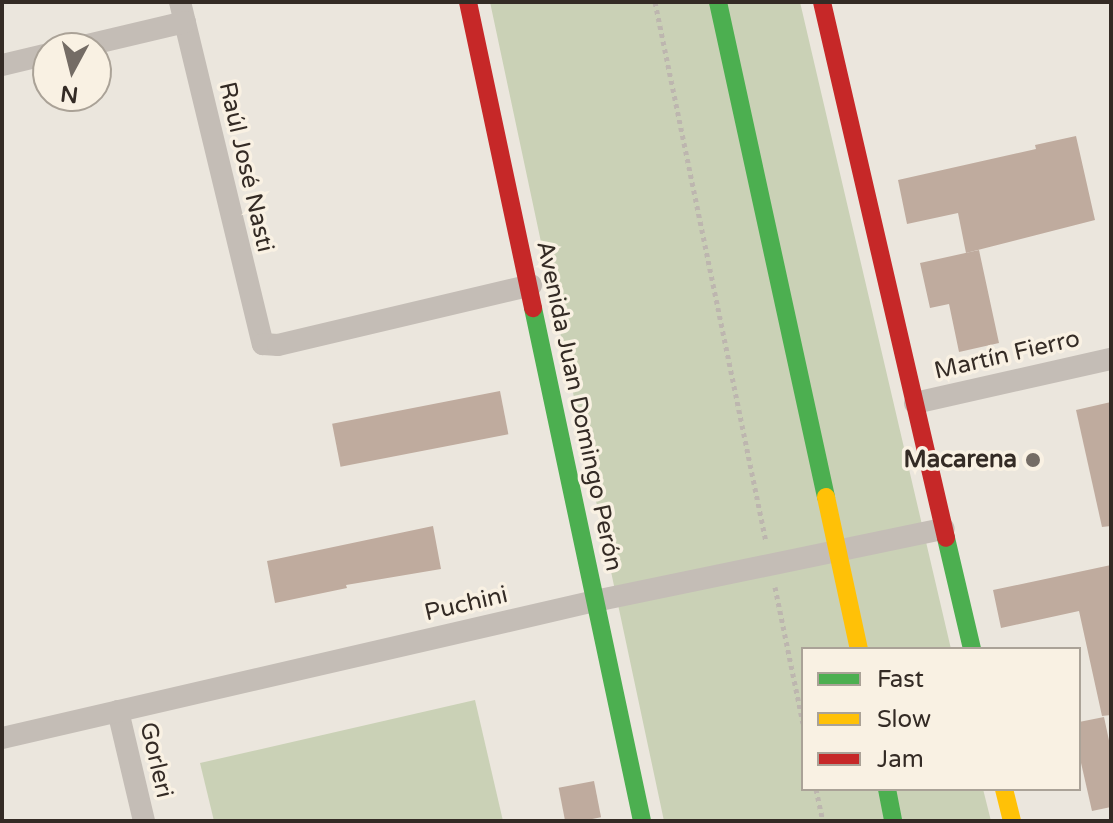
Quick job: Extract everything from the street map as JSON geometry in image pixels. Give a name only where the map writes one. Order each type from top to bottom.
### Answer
[{"type":"main road","name":"Avenida Juan Domingo Perón","points":[[468,2],[531,285],[642,821]]},
{"type":"main road","points":[[718,2],[840,550],[859,647]]},
{"type":"main road","points":[[822,2],[972,647]]},
{"type":"main road","points":[[887,791],[893,821]]},
{"type":"main road","points":[[1004,791],[1012,821]]},
{"type":"street","name":"Raúl José Nasti","points":[[183,12],[263,344],[278,345],[531,285]]},
{"type":"street","points":[[112,36],[183,12]]},
{"type":"street","points":[[2,65],[32,58]]},
{"type":"street","name":"Martín Fierro","points":[[915,403],[1111,359]]},
{"type":"street","name":"Puchini","points":[[2,738],[595,601],[944,529]]},
{"type":"street","name":"Gorleri","points":[[118,711],[144,821]]},
{"type":"path","points":[[655,2],[801,713]]},
{"type":"path","points":[[816,791],[823,821]]},
{"type":"green space","points":[[490,2],[800,2],[951,647],[801,647],[801,791],[984,791],[991,821],[664,821]]},
{"type":"green space","points":[[475,700],[503,821],[214,821],[200,763]]},
{"type":"building","points":[[1076,136],[1095,220],[966,253],[958,213],[907,224],[898,180],[1036,149],[1035,145]]},
{"type":"building","points":[[979,250],[999,343],[959,352],[949,304],[930,308],[920,263]]},
{"type":"building","points":[[500,391],[508,434],[341,467],[332,424]]},
{"type":"building","points":[[1111,402],[1111,526],[1102,527],[1076,410]]},
{"type":"building","points":[[433,526],[441,569],[346,585],[347,588],[275,603],[267,561]]},
{"type":"building","points":[[1111,565],[1111,715],[1102,716],[1079,611],[1001,628],[993,590]]},
{"type":"building","points":[[1104,717],[1111,750],[1111,807],[1092,811],[1081,763],[1081,722]]},
{"type":"building","points":[[594,781],[601,817],[565,821],[559,788]]},
{"type":"traffic: fast","points":[[718,2],[826,497]]},
{"type":"traffic: fast","points":[[533,308],[642,821]]},
{"type":"traffic: fast","points":[[946,538],[972,647]]},
{"type":"traffic: fast","points":[[887,791],[893,821]]},
{"type":"traffic: slow","points":[[826,497],[859,647]]},
{"type":"traffic: slow","points":[[1004,791],[1012,821]]},
{"type":"traffic: jam","points":[[468,2],[533,308]]},
{"type":"traffic: jam","points":[[822,2],[946,538]]},
{"type":"place","name":"Macarena","points":[[1033,460]]}]
